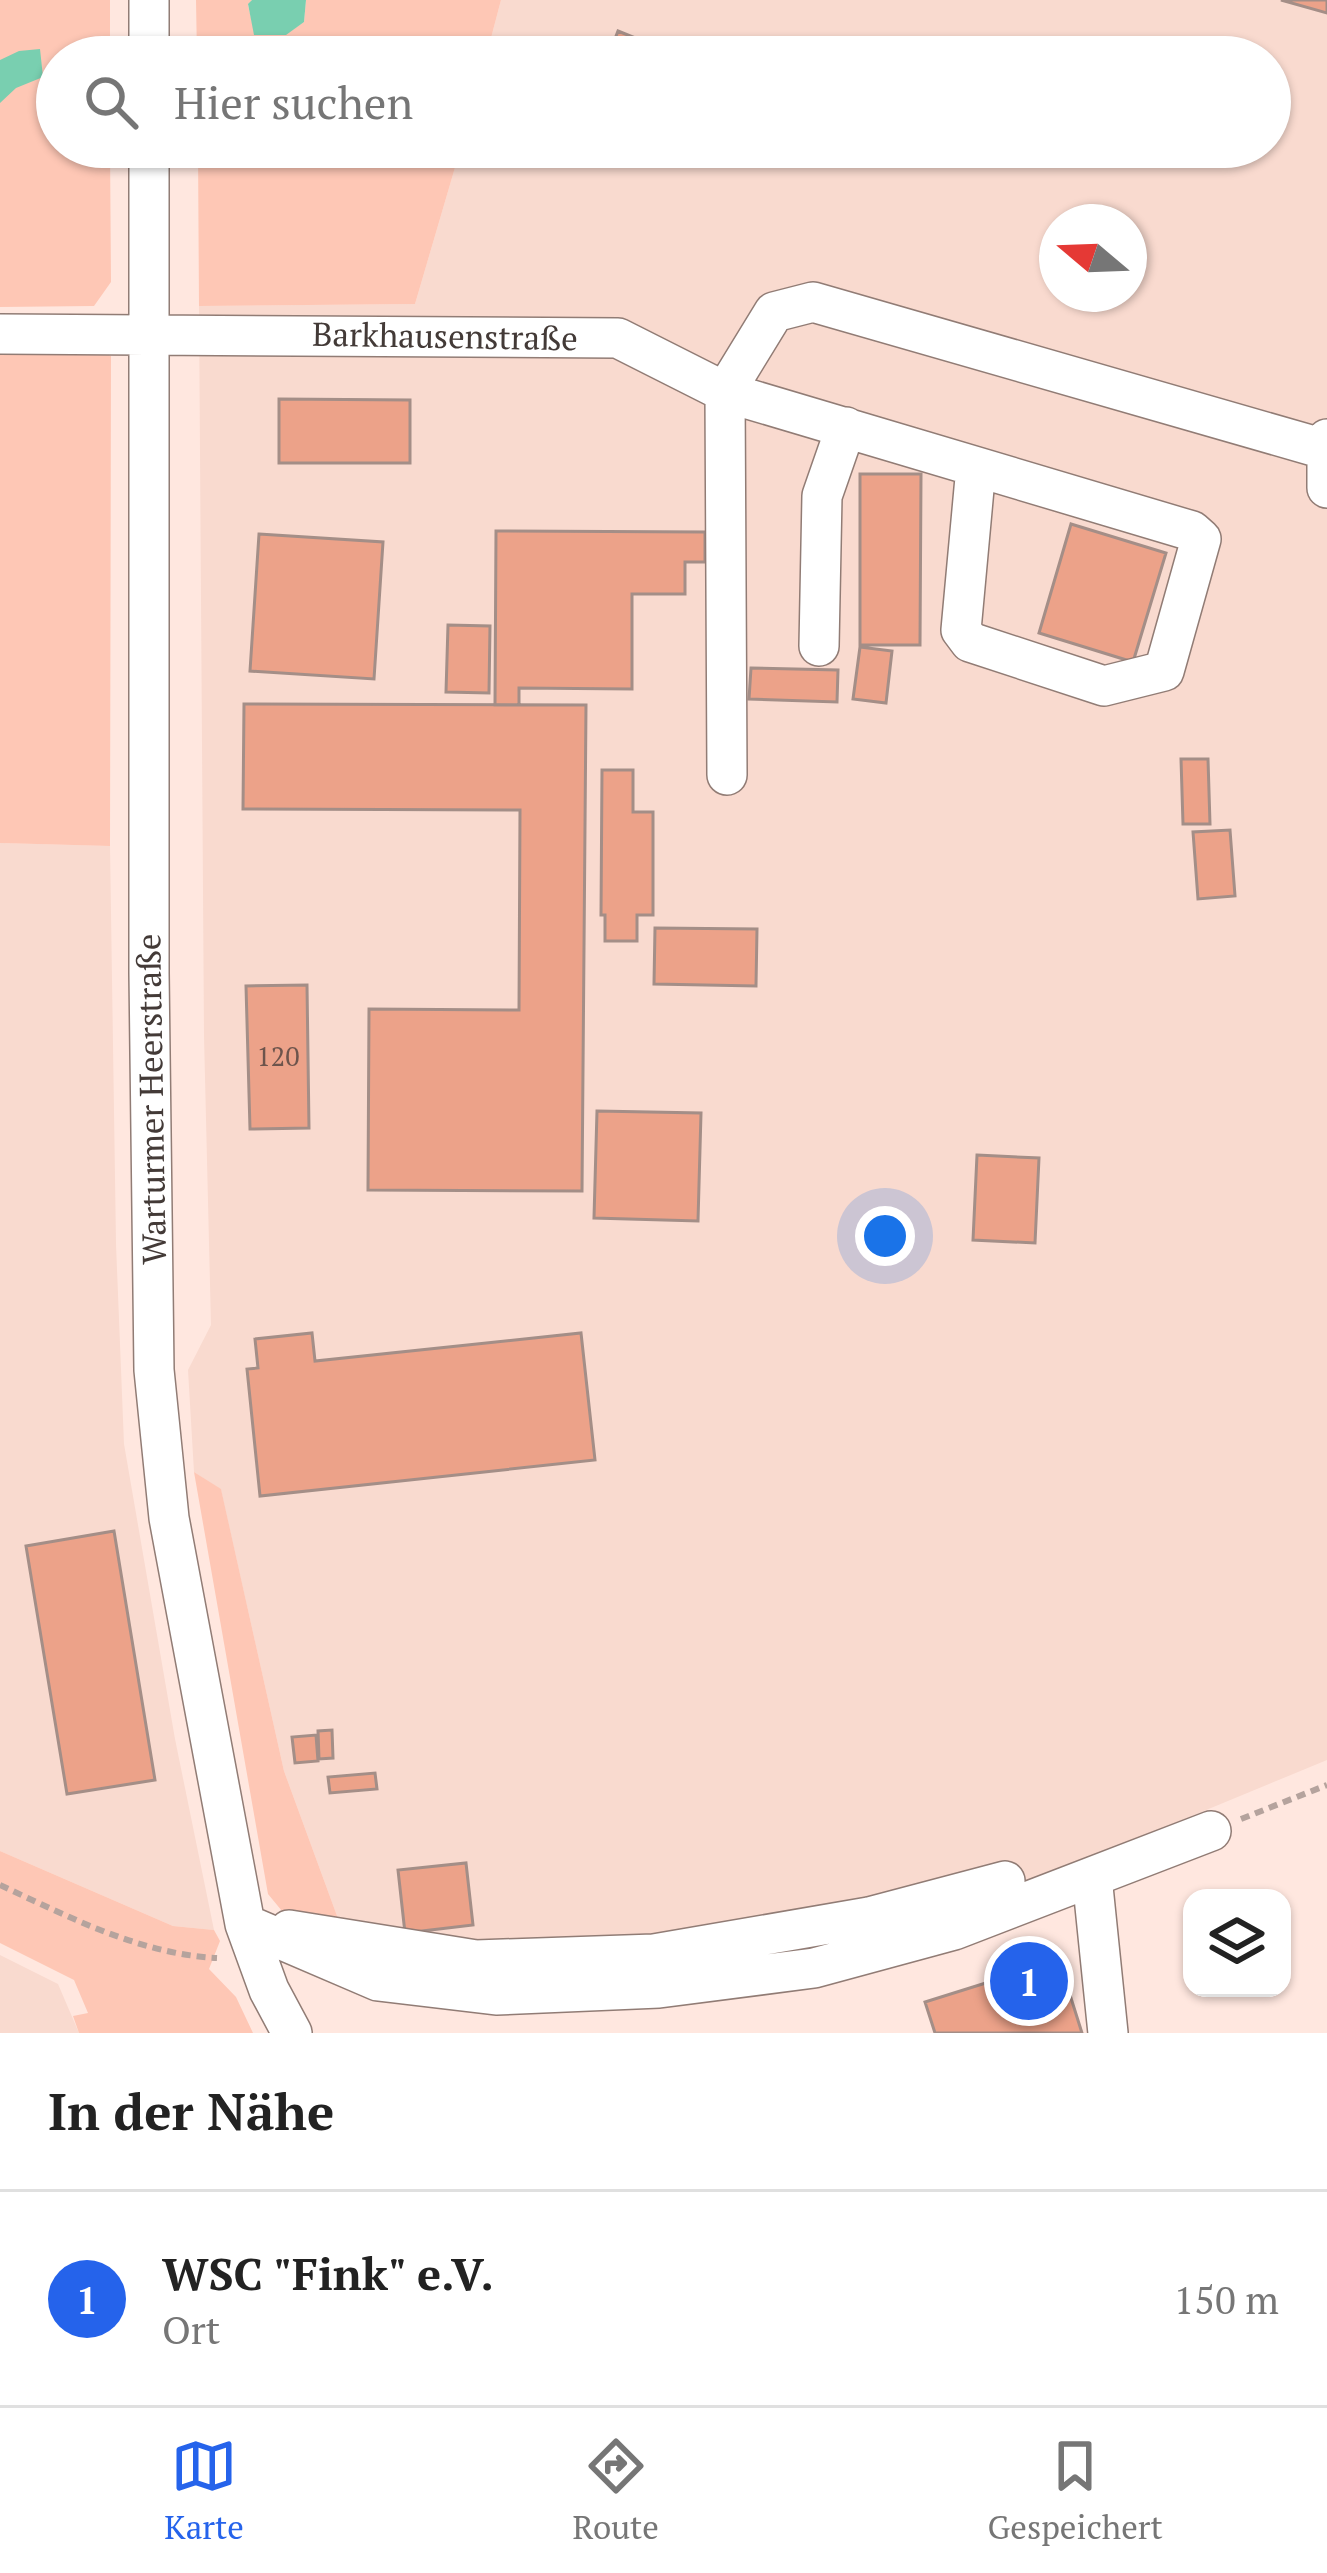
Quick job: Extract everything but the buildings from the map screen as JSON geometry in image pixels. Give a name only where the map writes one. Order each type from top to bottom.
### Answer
[{"type":"street","points":[[148,0],[148,36]]},
{"type":"street","name":"Warturmer Heerstraße","points":[[149,168],[148,887],[154,1370],[170,1518],[251,1942],[292,2033]]},
{"type":"street","points":[[727,775],[725,392],[774,311],[813,302],[1326,444],[1327,488]]},
{"type":"street","name":"Barkhausenstraße","points":[[0,334],[618,338],[725,392],[1192,531],[1201,539],[1164,671],[1104,686],[970,642],[961,630],[976,467]]},
{"type":"street","points":[[819,646],[822,496],[846,427]]},
{"type":"street","points":[[251,1942],[378,1981],[496,1995],[658,1988],[814,1968],[954,1930],[1211,1831]]},
{"type":"street","points":[[1092,1877],[1108,2033]]},
{"type":"street","points":[[251,1942],[344,1936],[476,1960],[654,1954],[869,1917],[1005,1881]]},
{"type":"path","points":[[1211,1831],[1327,1785]]},
{"type":"path","points":[[0,1885],[98,1930],[182,1956],[251,1942]]},
{"type":"shaded area","points":[[0,0],[110,0],[110,36],[36,36],[36,168],[110,168],[111,282],[94,306],[0,307]]},
{"type":"shaded area","points":[[196,0],[252,0],[248,5],[255,35],[286,34],[304,22],[306,0],[501,0],[492,36],[197,36]]},
{"type":"shaded area","points":[[252,0],[306,0],[304,22],[286,35],[254,35],[248,4]]},
{"type":"shaded area","points":[[501,0],[1327,0],[1327,1760],[1066,1868],[871,1931],[351,1954],[284,1771],[221,1490],[194,1472],[188,1370],[211,1325],[199,306],[415,304],[455,168],[1291,168],[1291,36],[492,36]]},
{"type":"shaded area","points":[[36,49],[36,80],[16,88],[0,103],[0,60]]},
{"type":"shaded area","points":[[198,168],[455,168],[415,304],[199,306]]},
{"type":"shaded area","points":[[89,347],[111,356],[110,846],[0,843],[0,348]]},
{"type":"shaded area","points":[[0,843],[110,846],[124,1444],[214,1930],[173,1926],[0,1851]]},
{"type":"shaded area","points":[[194,1472],[221,1489],[284,1771],[340,1924],[282,1911],[268,1894]]},
{"type":"shaded area","points":[[0,1851],[173,1926],[214,1930],[220,1941],[209,1969],[236,1997],[253,2033],[79,2033],[73,2016],[88,2013],[74,1980],[0,1943]]},
{"type":"shaded area","points":[[0,1955],[58,1984],[79,2033],[0,2033]]},
{"type":"place","name":"WSC \"Fink\" e.V.","points":[[1029,1981]]}]
